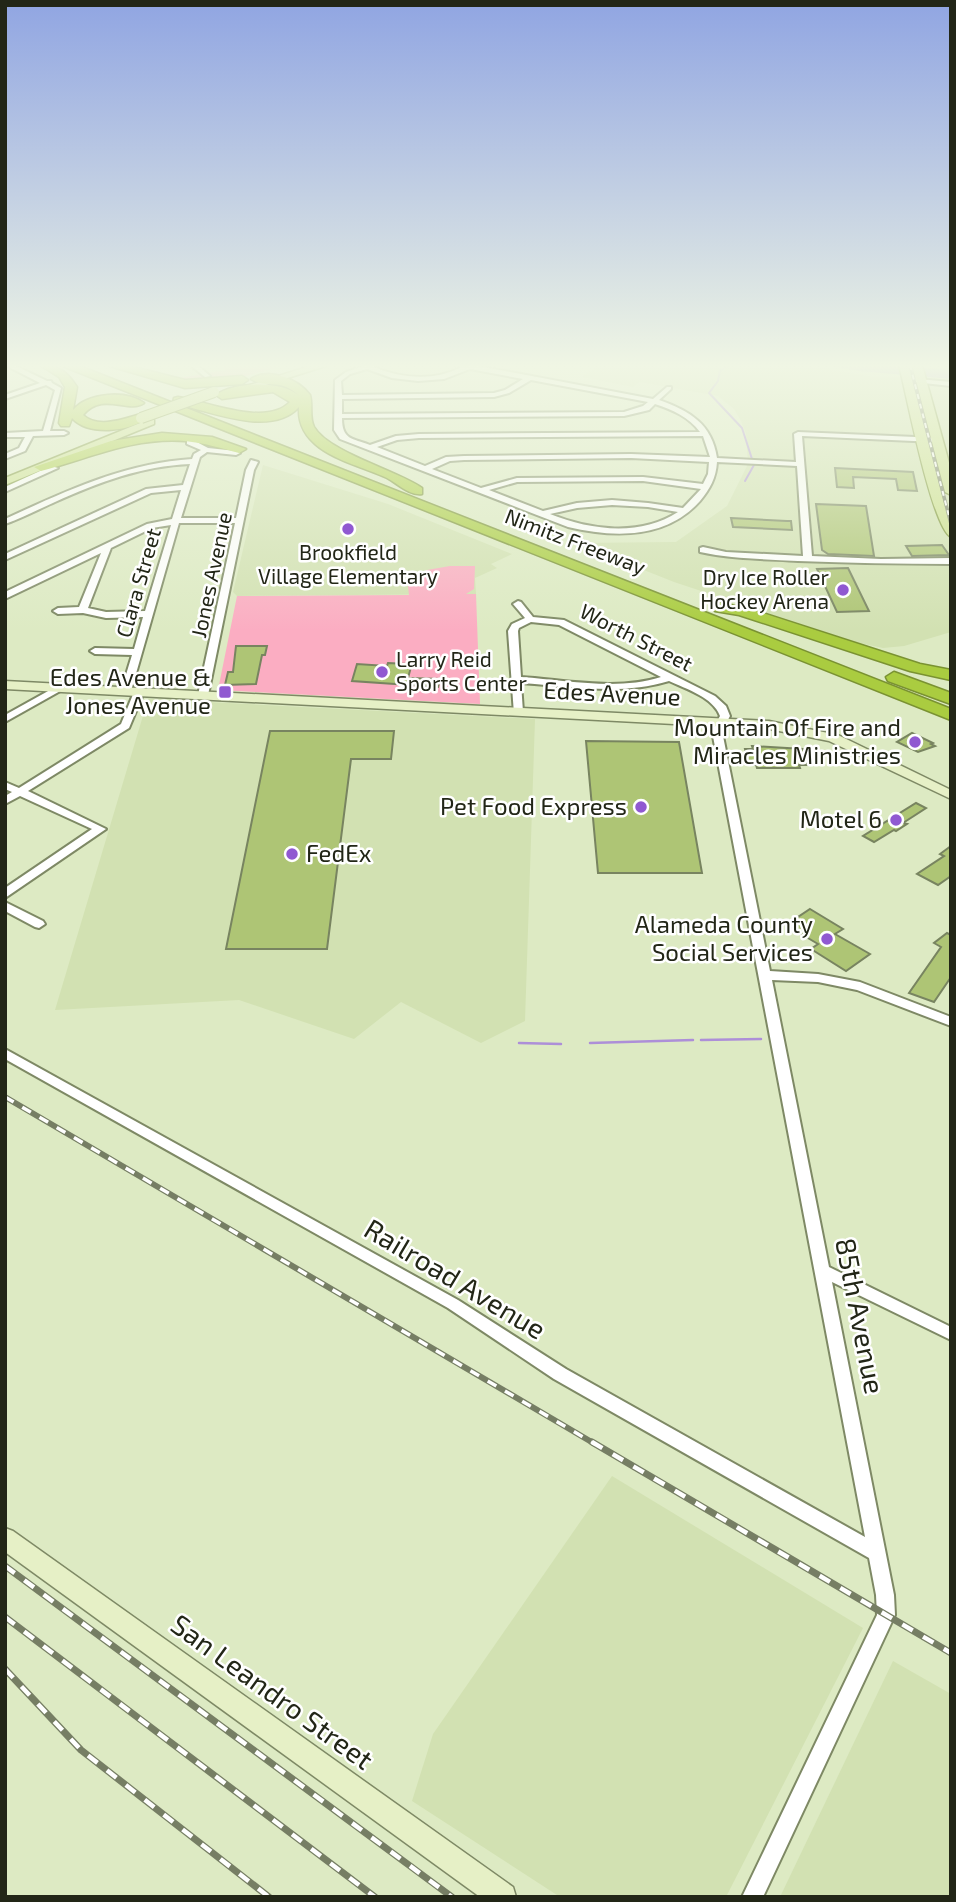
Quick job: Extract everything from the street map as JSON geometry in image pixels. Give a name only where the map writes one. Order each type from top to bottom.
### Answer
[{"type":"highway","points":[[47,468],[88,454]]},
{"type":"highway","points":[[252,454],[394,503],[424,508]]},
{"type":"highway","name":"Nimitz Freeway","points":[[287,454],[951,715]]},
{"type":"highway","name":"Nimitz Freeway","points":[[318,454],[951,699]]},
{"type":"highway","points":[[345,454],[404,480],[417,491]]},
{"type":"highway","points":[[673,605],[951,726]]},
{"type":"highway","points":[[720,608],[766,619],[916,668],[951,675]]},
{"type":"main road","points":[[5,476],[58,454]]},
{"type":"main road","points":[[5,482],[47,468],[77,454]]},
{"type":"main road","points":[[925,454],[944,519],[951,533]]},
{"type":"main road","points":[[940,454],[951,492]]},
{"type":"street","name":"Clara Street","points":[[5,802],[125,726],[139,652],[186,487],[197,456],[200,454]]},
{"type":"street","points":[[383,454],[582,528],[650,528],[667,524],[700,499],[713,474],[712,454]]},
{"type":"street","points":[[799,454],[808,559]]},
{"type":"street","points":[[424,469],[464,458],[631,456],[799,464]]},
{"type":"street","points":[[6,521],[129,469],[159,463],[195,461]]},
{"type":"street","name":"Jones Avenue","points":[[203,695],[250,470],[254,462]]},
{"type":"street","points":[[5,490],[47,468]]},
{"type":"street","points":[[481,490],[503,482],[558,480],[643,479],[707,487]]},
{"type":"street","points":[[5,558],[149,491],[186,487]]},
{"type":"street","points":[[542,514],[562,506],[587,503],[640,503],[684,511]]},
{"type":"street","points":[[5,596],[149,526],[177,521],[241,520]]},
{"type":"street","points":[[83,610],[108,545]]},
{"type":"street","points":[[703,550],[726,555],[808,559],[951,561]]},
{"type":"street","points":[[518,604],[530,619],[515,626],[513,631],[518,712]]},
{"type":"street","points":[[58,611],[83,610],[106,615],[150,614]]},
{"type":"street","name":"Worth Street","points":[[530,619],[561,622],[718,703],[725,716],[721,723]]},
{"type":"street","points":[[95,651],[139,652]]},
{"type":"street","points":[[518,680],[629,686],[651,684],[670,677]]},
{"type":"street","name":"Edes Avenue","points":[[5,685],[792,728],[833,738],[951,795]]},
{"type":"street","points":[[5,719],[59,688]]},
{"type":"street","name":"85th Avenue","points":[[721,723],[717,731],[885,1595],[886,1615],[861,1673],[752,1897]]},
{"type":"street","points":[[5,785],[100,829]]},
{"type":"street","points":[[5,894],[100,829]]},
{"type":"street","points":[[5,906],[39,924]]},
{"type":"street","points":[[764,975],[795,975],[846,983],[951,1022]]},
{"type":"street","name":"Railroad Avenue","points":[[5,1054],[453,1304],[560,1374],[876,1553]]},
{"type":"street","points":[[823,1271],[951,1334]]},
{"type":"street","name":"San Leandro Street","points":[[5,1538],[503,1897]]},
{"type":"shaded area","points":[[747,454],[951,454],[951,554],[946,555],[951,562],[951,632],[904,646],[883,648],[859,643],[674,582],[576,543],[676,542],[727,506],[748,464]]},
{"type":"shaded area","name":"Brookfield Village Elementary","points":[[263,465],[388,504],[512,554],[491,564],[497,568],[475,578],[476,594],[237,596],[233,592]]},
{"type":"shaded area","points":[[475,566],[474,589],[466,594],[476,594],[480,704],[218,690],[237,596],[409,595],[411,578],[427,570]]},
{"type":"shaded area","points":[[148,699],[535,719],[525,1021],[481,1043],[401,1002],[354,1039],[239,1000],[55,1010]]},
{"type":"shaded area","points":[[612,1476],[863,1628],[726,1897],[560,1897],[412,1801],[433,1734]]},
{"type":"shaded area","points":[[893,1661],[951,1694],[951,1897],[780,1897]]},
{"type":"building","points":[[835,468],[913,472],[917,491],[898,490],[896,479],[853,477],[854,488],[837,487]]},
{"type":"building","points":[[816,504],[866,506],[874,556],[828,554],[822,550]]},
{"type":"building","points":[[731,518],[791,521],[792,530],[733,527]]},
{"type":"building","points":[[942,545],[949,555],[912,556],[906,546]]},
{"type":"building","name":"Dry Ice Roller Hockey Arena","points":[[848,568],[869,611],[837,612],[817,569]]},
{"type":"building","points":[[236,646],[267,646],[265,655],[262,655],[256,684],[225,685],[228,672],[233,672]]},
{"type":"building","name":"Larry Reid Sports Center","points":[[388,663],[411,667],[408,678],[440,679],[438,687],[352,681],[357,664],[387,666]]},
{"type":"building","name":"FedEx","points":[[270,731],[394,731],[391,759],[351,759],[327,949],[226,949]]},
{"type":"building","name":"Mountain Of Fire and Miracles Ministries","points":[[912,733],[935,746],[918,752],[897,742]]},
{"type":"building","name":"Pet Food Express","points":[[586,741],[679,742],[702,873],[598,873]]},
{"type":"building","points":[[752,746],[803,749],[807,765],[799,765],[800,768],[757,768],[756,765],[749,765],[745,749],[753,749]]},
{"type":"building","name":"Motel 6","points":[[916,803],[926,808],[896,831],[874,842],[863,836]]},
{"type":"building","points":[[951,846],[951,876],[938,885],[917,874],[944,856],[940,854]]},
{"type":"building","name":"Alameda County Social Services","points":[[810,909],[843,929],[835,934],[870,954],[846,971],[811,949],[818,944],[786,925]]},
{"type":"building","points":[[947,933],[951,935],[951,977],[934,1002],[909,993],[941,947],[934,943]]},
{"type":"waterway","points":[[750,454],[752,459]]},
{"type":"waterway","points":[[745,481],[754,465]]},
{"type":"waterway","points":[[701,1040],[761,1039]]},
{"type":"waterway","points":[[590,1043],[693,1040]]},
{"type":"waterway","points":[[519,1043],[561,1044]]},
{"type":"railway","points":[[933,454],[951,524]]},
{"type":"railway","points":[[5,1097],[595,1444]]},
{"type":"railway","points":[[592,1442],[951,1653]]},
{"type":"railway","points":[[5,1566],[452,1897]]},
{"type":"railway","points":[[5,1617],[375,1897]]},
{"type":"railway","points":[[5,1669],[81,1750],[269,1897]]},
{"type":"place","name":"Brookfield Village Elementary","points":[[348,529]]},
{"type":"place","name":"Dry Ice Roller Hockey Arena","points":[[843,590]]},
{"type":"place","name":"Larry Reid Sports Center","points":[[382,672]]},
{"type":"place","name":"Edes Avenue & Jones Avenue","points":[[225,692]]},
{"type":"place","name":"Mountain Of Fire and Miracles Ministries","points":[[915,742]]},
{"type":"place","name":"Pet Food Express","points":[[641,807]]},
{"type":"place","name":"Motel 6","points":[[896,820]]},
{"type":"place","name":"FedEx","points":[[292,854]]},
{"type":"place","name":"Alameda County Social Services","points":[[827,939]]}]
